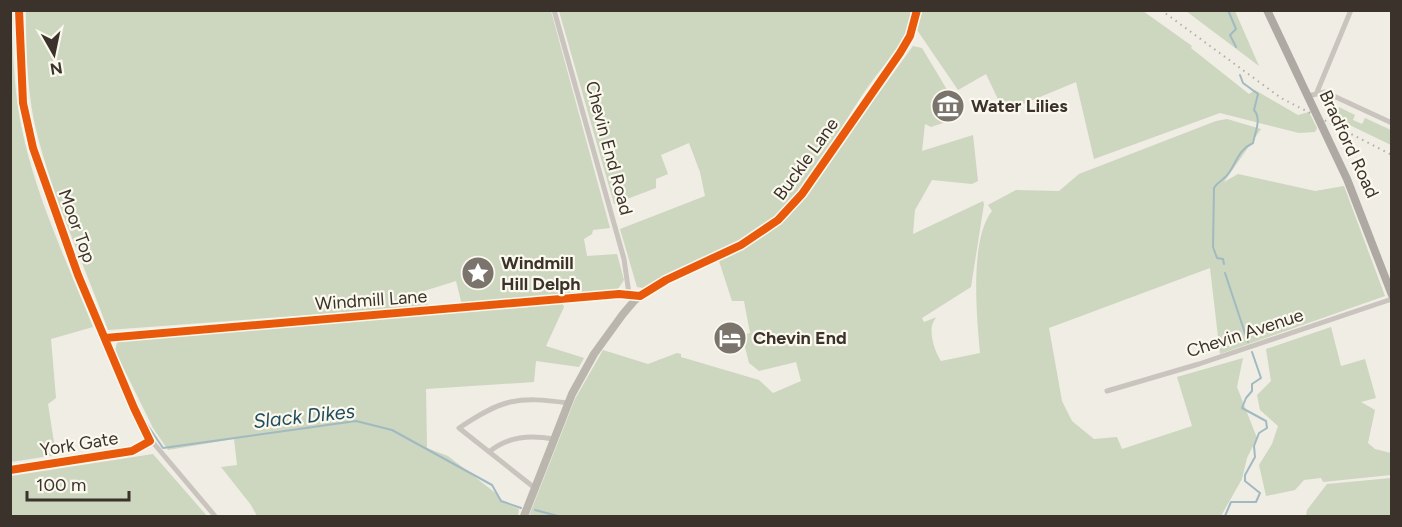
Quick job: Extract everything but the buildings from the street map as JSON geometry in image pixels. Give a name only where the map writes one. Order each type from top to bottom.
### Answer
[{"type":"main road","name":"Bradford Road","points":[[1267,10],[1313,98],[1323,126],[1360,208],[1392,297]]},
{"type":"street","name":"Moor Top","points":[[19,10],[23,104],[33,148],[78,275],[150,441],[215,516]]},
{"type":"street","name":"Chevin End Road","points":[[554,10],[624,259],[629,294]]},
{"type":"street","name":"Buckle Lane","points":[[524,516],[568,403],[598,348],[623,314],[640,296],[666,280],[741,245],[778,220],[802,194],[900,53],[910,36],[917,10]]},
{"type":"street","points":[[1313,98],[1351,10]]},
{"type":"street","points":[[1313,98],[1325,92],[1392,123]]},
{"type":"street","name":"Windmill Lane","points":[[105,338],[629,294],[640,296]]},
{"type":"street","name":"Chevin Avenue","points":[[1107,391],[1199,364],[1392,297]]},
{"type":"street","points":[[536,489],[459,428],[500,405],[527,397],[568,403]]},
{"type":"street","points":[[489,452],[501,442],[514,438],[538,436],[554,439]]},
{"type":"street","name":"York Gate","points":[[10,470],[132,451],[150,441]]},
{"type":"green space","points":[[11,10],[16,93],[31,167],[93,327],[51,339],[56,398],[48,404],[56,455],[11,462]]},
{"type":"green space","points":[[26,11],[551,11],[610,228],[593,230],[592,234],[584,239],[587,256],[617,254],[624,280],[618,289],[614,290],[462,305],[456,281],[424,291],[428,306],[108,330],[58,201],[34,121],[30,94]]},
{"type":"green space","points":[[559,11],[914,11],[899,44],[865,91],[815,171],[786,207],[750,237],[643,288],[637,287],[620,229],[705,196],[700,172],[689,143],[661,155],[668,174],[656,179],[656,188],[614,204]]},
{"type":"green space","points":[[922,11],[1143,11],[1192,46],[1191,48],[1249,94],[1255,90],[1298,115],[1309,112],[1317,128],[1315,132],[1299,133],[1220,113],[1094,159],[1076,82],[1004,112],[986,74],[958,90],[917,30]]},
{"type":"green space","points":[[1186,11],[1235,11],[1259,66]]},
{"type":"green space","points":[[913,46],[922,48],[949,93],[949,97],[942,98],[944,101],[949,100],[952,120],[931,127],[925,124],[922,151],[973,135],[978,181],[972,184],[932,180],[915,210],[913,234],[983,201],[984,204],[971,287],[922,318],[924,322],[937,317],[932,326],[932,332],[934,345],[941,361],[980,353],[976,280],[980,240],[992,211],[988,205],[1016,190],[1059,191],[1079,174],[1216,121],[1227,119],[1261,129],[1224,182],[1238,174],[1315,191],[1344,186],[1385,296],[1220,354],[1210,268],[1049,328],[1062,401],[1072,421],[1094,439],[1117,437],[1122,449],[1192,426],[1177,377],[1243,358],[1237,387],[1257,438],[1247,458],[1242,479],[1221,516],[529,516],[575,399],[603,350],[648,364],[677,353],[681,354],[681,357],[759,380],[773,393],[801,381],[796,362],[759,371],[749,363],[742,335],[750,333],[744,301],[732,301],[719,261],[744,249],[766,234],[805,197]]},
{"type":"green space","points":[[1339,107],[1355,115],[1353,120],[1362,124],[1365,118],[1391,130],[1391,145],[1335,118]]},
{"type":"green space","points":[[562,303],[564,307],[546,346],[584,358],[579,367],[536,361],[534,382],[426,389],[427,448],[448,456],[498,495],[504,503],[519,509],[518,516],[257,516],[221,467],[237,465],[234,439],[168,450],[153,428],[115,351],[118,338]]},
{"type":"green space","points":[[1331,327],[1341,366],[1365,359],[1376,398],[1361,402],[1375,410],[1368,443],[1375,449],[1391,453],[1391,475],[1323,482],[1321,478],[1304,480],[1295,490],[1266,496],[1259,465],[1272,444],[1278,426],[1260,410],[1257,395],[1271,381],[1266,349]]},
{"type":"green space","points":[[153,454],[207,516],[11,516],[11,476]]},
{"type":"green space","points":[[1391,478],[1391,516],[1306,516],[1307,510],[1327,484]]},
{"type":"waterway","points":[[1228,10],[1236,29],[1230,35],[1236,47]]},
{"type":"waterway","points":[[1224,264],[1223,259],[1217,258],[1213,247],[1214,188],[1225,178],[1241,153],[1253,143],[1258,121],[1254,110],[1258,94],[1243,83],[1240,75]]},
{"type":"waterway","points":[[1225,273],[1248,342]]},
{"type":"waterway","points":[[1225,516],[1231,502],[1256,502],[1260,493],[1245,481],[1245,475],[1255,457],[1254,446],[1259,433],[1267,428],[1266,421],[1242,408],[1252,391],[1252,384],[1261,378],[1252,352]]},
{"type":"waterway","name":"Slack Dikes","points":[[132,393],[144,420],[163,448],[356,421],[392,430],[492,485],[501,501],[521,508]]},
{"type":"waterway","points":[[535,510],[558,516]]},
{"type":"railway","points":[[1161,10],[1281,98],[1392,155]]},
{"type":"cycle path","points":[[10,470],[132,451],[150,441],[78,275],[33,148],[23,103],[19,10]]},
{"type":"cycle path","points":[[105,338],[619,294],[640,296],[666,280],[741,245],[778,220],[802,194],[900,53],[910,36],[917,10]]},
{"type":"place","name":"Water Lilies","points":[[948,106]]},
{"type":"place","name":"Windmill Hill Delph","points":[[478,273]]},
{"type":"place","name":"Chevin End","points":[[730,338]]}]
